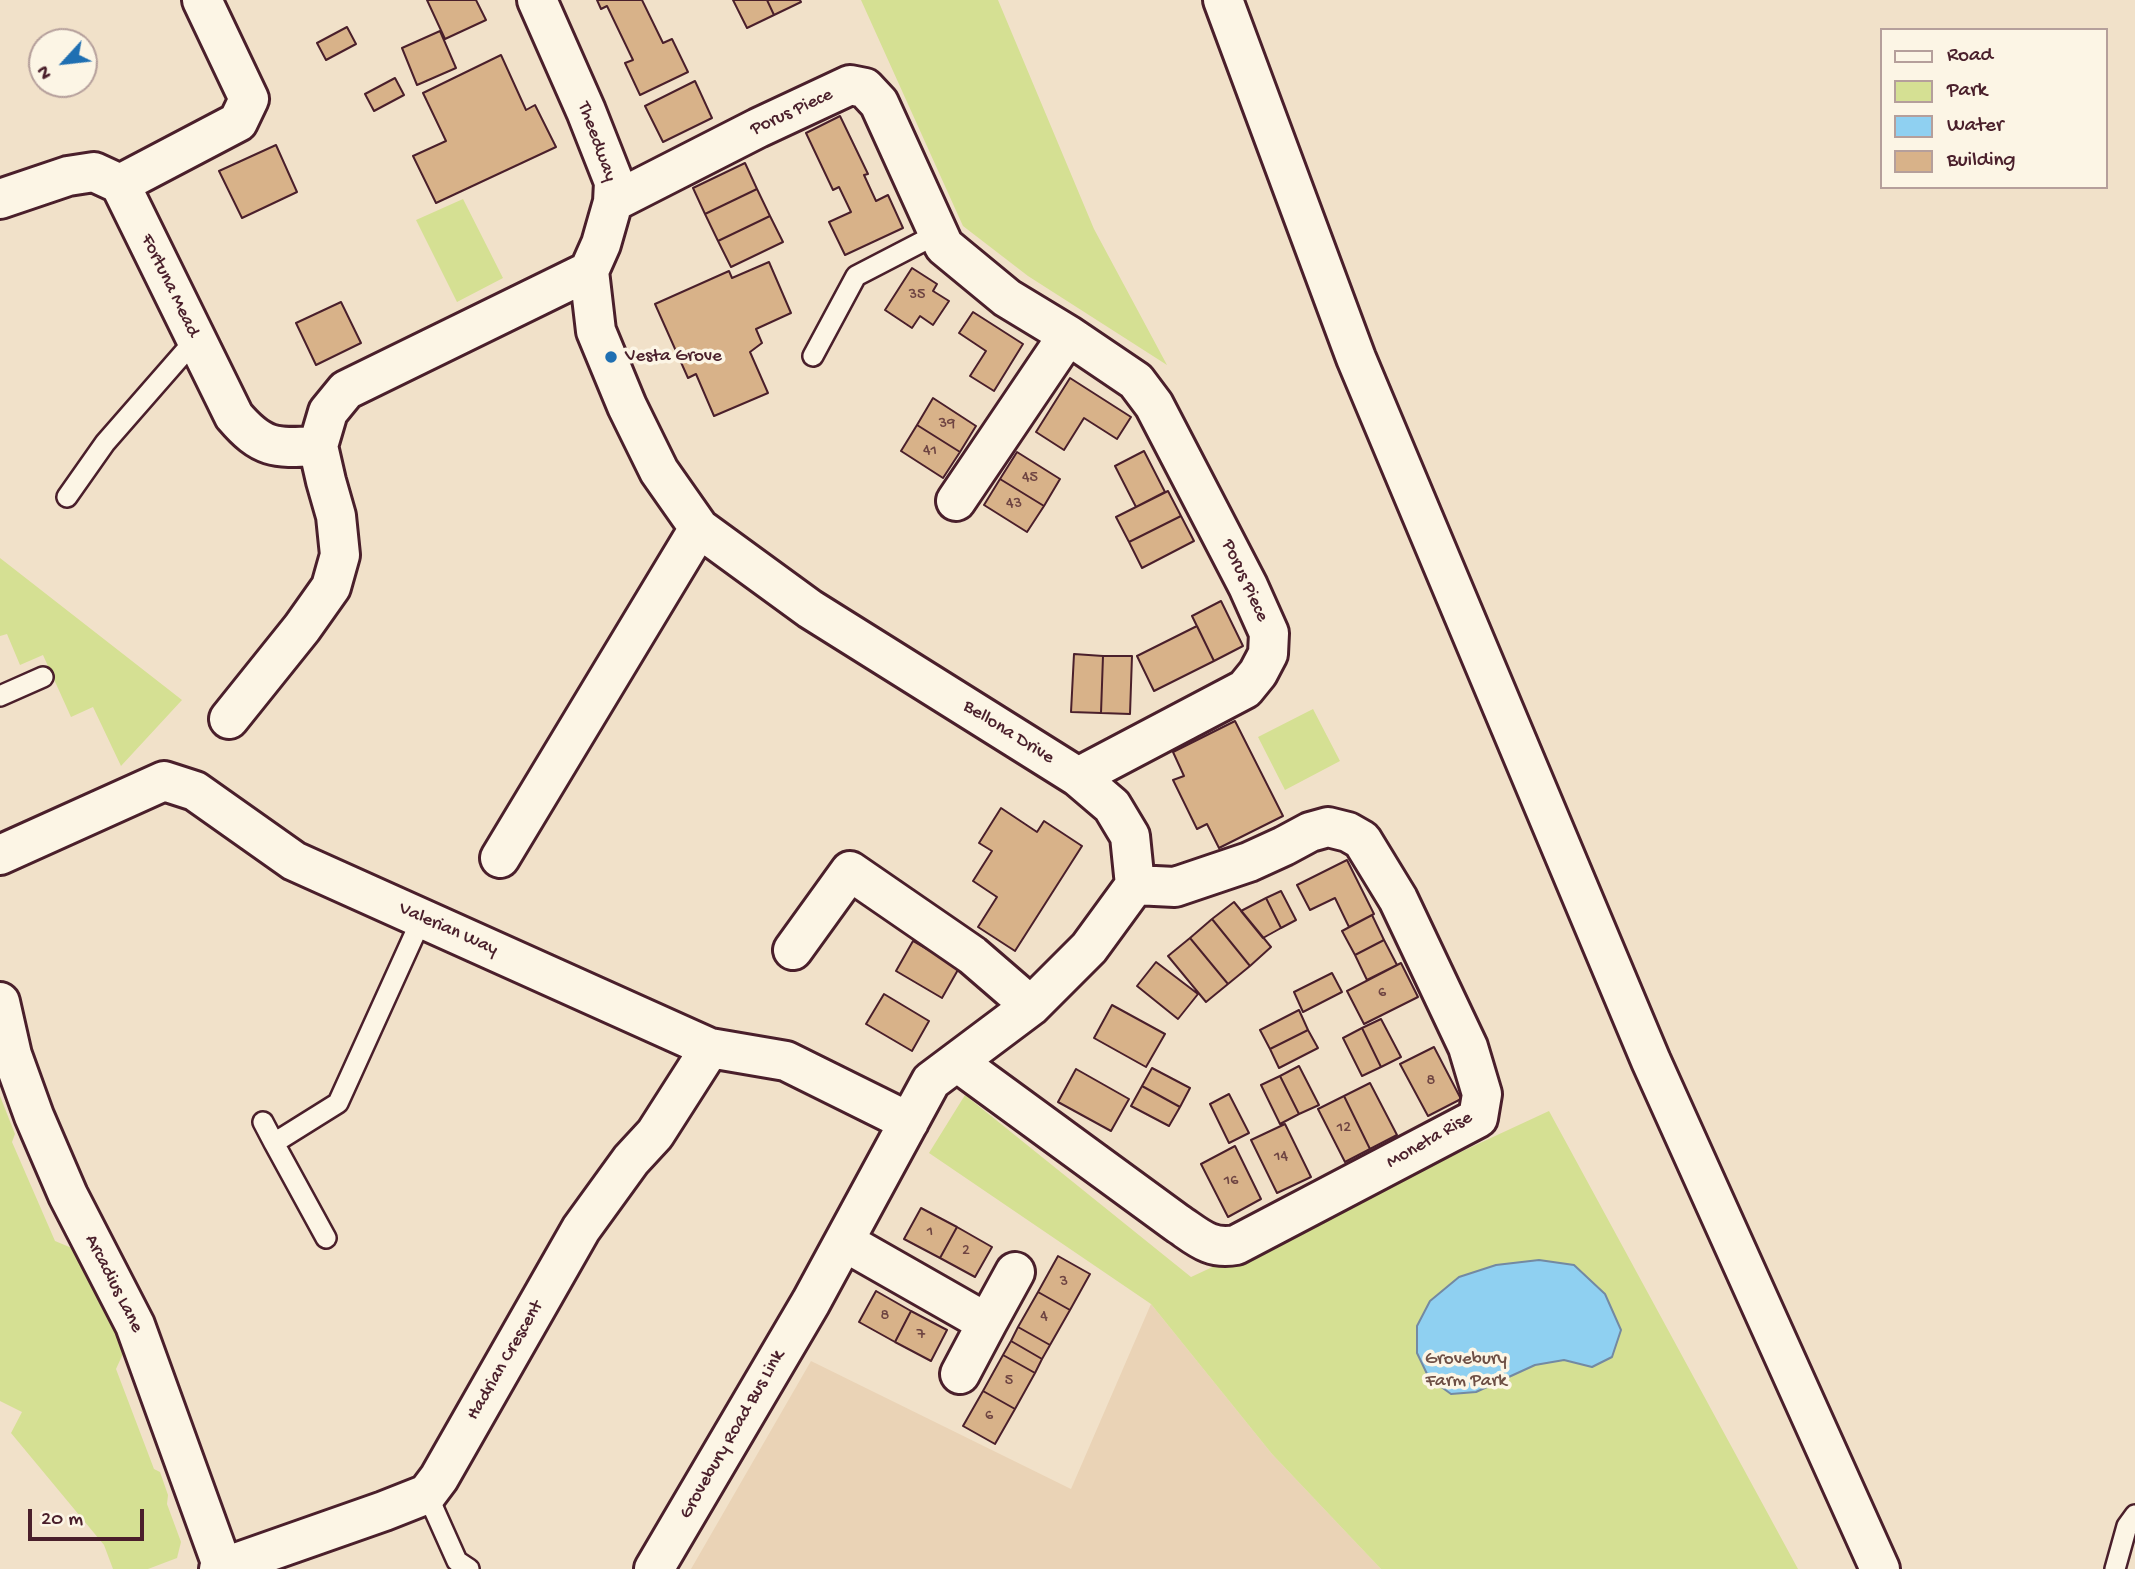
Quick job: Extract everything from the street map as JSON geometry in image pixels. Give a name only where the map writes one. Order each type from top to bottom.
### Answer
[{"type":"main road","points":[[0,200],[68,176],[94,172],[120,184],[238,122],[248,99],[202,0]]},
{"type":"main road","name":"Theedway","points":[[537,0],[614,182],[613,202],[601,244],[589,271],[596,331]]},
{"type":"main road","points":[[1223,0],[1356,358],[1651,1061],[1880,1569]]},
{"type":"main road","name":"Porus Piece","points":[[613,202],[758,128],[850,85],[865,88],[879,103],[944,246],[1007,298],[1136,381],[1154,405],[1242,574],[1269,633],[1268,654],[1245,689],[1077,777]]},
{"type":"main road","name":"Fortuna Mead","points":[[120,184],[234,416],[250,436],[280,448],[318,446]]},
{"type":"main road","points":[[229,719],[302,628],[331,587],[340,555],[337,516],[318,446],[328,412],[346,390],[589,271]]},
{"type":"main road","name":"Bellona Drive","points":[[596,331],[627,406],[659,471],[699,528],[810,609],[1077,777],[1112,806],[1130,836],[1135,885]]},
{"type":"main road","points":[[956,501],[1068,335]]},
{"type":"main road","points":[[500,858],[699,528]]},
{"type":"main road","name":"Valerian Way","points":[[0,855],[164,781],[195,791],[294,861],[710,1048],[786,1061],[909,1122]]},
{"type":"main road","name":"Moneta Rise","points":[[957,1062],[1177,1223],[1209,1244],[1223,1248],[1236,1245],[1478,1118],[1482,1094],[1468,1047],[1398,900],[1362,840],[1348,832],[1328,827],[1310,832],[1249,862],[1175,887],[1135,885]]},
{"type":"main road","points":[[793,950],[850,871],[972,955],[1031,1006]]},
{"type":"main road","points":[[957,1062],[1031,1006],[1089,948],[1135,885]]},
{"type":"main road","name":"Arcadius Lane","points":[[0,1002],[12,1055],[34,1116],[68,1195],[135,1325],[221,1568]]},
{"type":"main road","name":"Hadrian Crescent","points":[[427,1494],[439,1478],[581,1229],[631,1160],[655,1134],[710,1048]]},
{"type":"main road","name":"Grovebury Road Bus Link","points":[[654,1569],[845,1243],[931,1082],[957,1062]]},
{"type":"main road","points":[[845,1243],[987,1323]]},
{"type":"main road","points":[[960,1374],[1015,1272]]},
{"type":"main road","points":[[221,1568],[427,1494]]},
{"type":"lane","points":[[813,356],[856,276],[939,233]]},
{"type":"lane","points":[[68,497],[105,443],[195,340]]},
{"type":"lane","points":[[0,696],[43,677]]},
{"type":"lane","points":[[274,1143],[338,1103],[422,918]]},
{"type":"lane","points":[[263,1122],[326,1238]]},
{"type":"lane","points":[[427,1494],[457,1562],[469,1569]]},
{"type":"lane","points":[[2115,1569],[2127,1526],[2135,1515]]},
{"type":"shaded area","points":[[1151,1304],[1272,1454],[1381,1569],[691,1569],[811,1361],[1071,1489]]},
{"type":"green space","points":[[861,0],[998,0],[1094,229],[1167,365],[1028,276],[963,226]]},
{"type":"green space","points":[[463,199],[503,278],[457,302],[416,220]]},
{"type":"green space","points":[[0,558],[182,700],[121,766],[93,707],[71,717],[43,655],[20,665],[7,634],[0,636]]},
{"type":"green space","points":[[1313,709],[1340,761],[1285,790],[1258,737]]},
{"type":"green space","name":"Grovebury Farm Park","points":[[965,1095],[1191,1277],[1549,1111],[1798,1569],[1381,1569],[1272,1454],[1151,1304],[929,1153]]},
{"type":"green space","points":[[0,1096],[15,1134],[12,1142],[55,1241],[79,1251],[127,1345],[116,1369],[154,1469],[160,1472],[168,1495],[167,1504],[181,1542],[177,1558],[148,1569],[113,1569],[104,1545],[11,1433],[22,1412],[0,1401]]},
{"type":"water","points":[[1539,1260],[1574,1265],[1605,1294],[1621,1330],[1612,1357],[1592,1367],[1564,1360],[1535,1365],[1476,1392],[1451,1394],[1429,1378],[1417,1353],[1417,1326],[1430,1301],[1459,1277],[1496,1265]]},
{"type":"building","points":[[427,0],[476,0],[486,20],[445,39]]},
{"type":"building","points":[[597,0],[642,0],[663,43],[672,39],[688,72],[640,95],[625,63],[633,60],[607,6],[601,9]]},
{"type":"building","points":[[733,0],[767,0],[774,15],[747,28]]},
{"type":"building","points":[[767,0],[800,0],[801,2],[774,15]]},
{"type":"building","points":[[347,27],[356,44],[326,60],[317,43]]},
{"type":"building","points":[[440,31],[456,68],[417,85],[402,48]]},
{"type":"building","points":[[501,55],[526,110],[535,105],[556,147],[436,203],[413,156],[446,141],[423,93]]},
{"type":"building","points":[[395,78],[404,95],[374,111],[365,94]]},
{"type":"building","points":[[695,81],[712,118],[663,142],[645,106]]},
{"type":"building","points":[[840,116],[868,174],[864,175],[876,201],[888,195],[903,228],[845,255],[829,222],[851,212],[839,187],[833,190],[806,133]]},
{"type":"building","points":[[276,145],[297,192],[242,218],[219,171]]},
{"type":"building","points":[[745,163],[757,189],[705,214],[693,188]]},
{"type":"building","points":[[757,189],[770,216],[718,241],[705,214]]},
{"type":"building","points":[[770,216],[783,242],[731,267],[718,241]]},
{"type":"building","points":[[769,262],[791,313],[756,329],[762,343],[750,352],[768,393],[714,416],[696,374],[688,378],[655,304],[729,271],[732,278]]},
{"type":"building","points":[[912,268],[937,284],[933,291],[949,301],[933,325],[920,316],[912,328],[885,310]]},
{"type":"building","points":[[341,302],[361,343],[316,365],[296,323]]},
{"type":"building","points":[[973,312],[1023,344],[994,391],[970,376],[986,351],[959,333]]},
{"type":"building","points":[[1070,378],[1131,417],[1117,439],[1084,418],[1064,450],[1036,432]]},
{"type":"building","points":[[933,398],[976,426],[960,452],[917,425]]},
{"type":"building","points":[[917,425],[960,452],[943,478],[901,451]]},
{"type":"building","points":[[1144,451],[1165,492],[1136,507],[1115,466]]},
{"type":"building","points":[[1017,452],[1060,479],[1044,506],[1000,479]]},
{"type":"building","points":[[1000,479],[1044,506],[1027,532],[984,505]]},
{"type":"building","points":[[1168,491],[1181,516],[1129,542],[1116,517]]},
{"type":"building","points":[[1181,516],[1194,541],[1142,568],[1129,542]]},
{"type":"building","points":[[1221,601],[1243,646],[1214,661],[1192,616]]},
{"type":"building","points":[[1197,626],[1214,661],[1154,691],[1137,656]]},
{"type":"building","points":[[1074,654],[1103,656],[1101,713],[1071,712]]},
{"type":"building","points":[[1103,656],[1132,656],[1130,714],[1101,713]]},
{"type":"building","points":[[1235,721],[1283,816],[1219,848],[1207,824],[1197,829],[1173,780],[1184,776],[1173,752]]},
{"type":"building","points":[[1001,808],[1037,832],[1044,821],[1082,846],[1015,951],[978,927],[997,897],[973,881],[992,851],[979,843]]},
{"type":"building","points":[[1347,860],[1374,914],[1349,927],[1335,898],[1310,910],[1297,885]]},
{"type":"building","points":[[1281,891],[1296,920],[1281,928],[1266,898]]},
{"type":"building","points":[[1266,898],[1281,928],[1263,938],[1241,911]]},
{"type":"building","points":[[1234,902],[1271,947],[1250,966],[1212,919]]},
{"type":"building","points":[[1372,915],[1384,940],[1355,955],[1342,931]]},
{"type":"building","points":[[1212,919],[1250,966],[1228,984],[1190,938]]},
{"type":"building","points":[[1190,938],[1228,984],[1206,1002],[1168,956]]},
{"type":"building","points":[[1384,940],[1397,965],[1367,980],[1355,955]]},
{"type":"building","points":[[913,941],[959,968],[942,998],[896,971]]},
{"type":"building","points":[[1156,962],[1198,994],[1178,1019],[1137,986]]},
{"type":"building","points":[[1401,963],[1418,997],[1364,1024],[1347,991]]},
{"type":"building","points":[[1332,973],[1342,992],[1303,1012],[1294,992]]},
{"type":"building","points":[[884,994],[929,1021],[912,1051],[866,1024]]},
{"type":"building","points":[[1112,1005],[1165,1034],[1146,1067],[1094,1038]]},
{"type":"building","points":[[1299,1010],[1308,1030],[1270,1049],[1260,1030]]},
{"type":"building","points":[[1381,1019],[1401,1057],[1381,1067],[1362,1028]]},
{"type":"building","points":[[1362,1028],[1381,1067],[1362,1076],[1343,1038]]},
{"type":"building","points":[[1308,1030],[1318,1048],[1279,1068],[1270,1049]]},
{"type":"building","points":[[1434,1047],[1461,1099],[1428,1116],[1400,1064]]},
{"type":"building","points":[[1299,1066],[1319,1105],[1299,1114],[1280,1076]]},
{"type":"building","points":[[1152,1068],[1190,1088],[1180,1107],[1142,1086]]},
{"type":"building","points":[[1076,1069],[1129,1099],[1111,1131],[1058,1102]]},
{"type":"building","points":[[1280,1076],[1299,1114],[1280,1124],[1261,1085]]},
{"type":"building","points":[[1370,1083],[1397,1135],[1370,1149],[1344,1096]]},
{"type":"building","points":[[1142,1086],[1180,1107],[1169,1126],[1131,1106]]},
{"type":"building","points":[[1229,1094],[1249,1133],[1229,1143],[1210,1104]]},
{"type":"building","points":[[1344,1096],[1370,1149],[1345,1162],[1318,1109]]},
{"type":"building","points":[[1285,1124],[1311,1177],[1277,1193],[1251,1140]]},
{"type":"building","points":[[1235,1146],[1261,1199],[1228,1217],[1201,1164]]},
{"type":"building","points":[[921,1208],[957,1227],[940,1258],[904,1239]]},
{"type":"building","points":[[957,1227],[992,1247],[975,1277],[940,1258]]},
{"type":"building","points":[[1058,1256],[1090,1274],[1070,1310],[1038,1292]]},
{"type":"building","points":[[876,1291],[911,1311],[895,1342],[859,1322]]},
{"type":"building","points":[[1038,1292],[1070,1310],[1050,1345],[1018,1327]]},
{"type":"building","points":[[911,1311],[947,1330],[931,1361],[895,1342]]},
{"type":"building","points":[[1018,1327],[1050,1345],[1042,1359],[1011,1341]]},
{"type":"building","points":[[1011,1341],[1042,1359],[1035,1373],[1003,1355]]},
{"type":"building","points":[[1003,1355],[1035,1373],[1015,1409],[983,1391]]},
{"type":"building","points":[[983,1391],[1015,1409],[995,1444],[963,1426]]},
{"type":"place","name":"Vesta Grove","points":[[611,357]]}]
